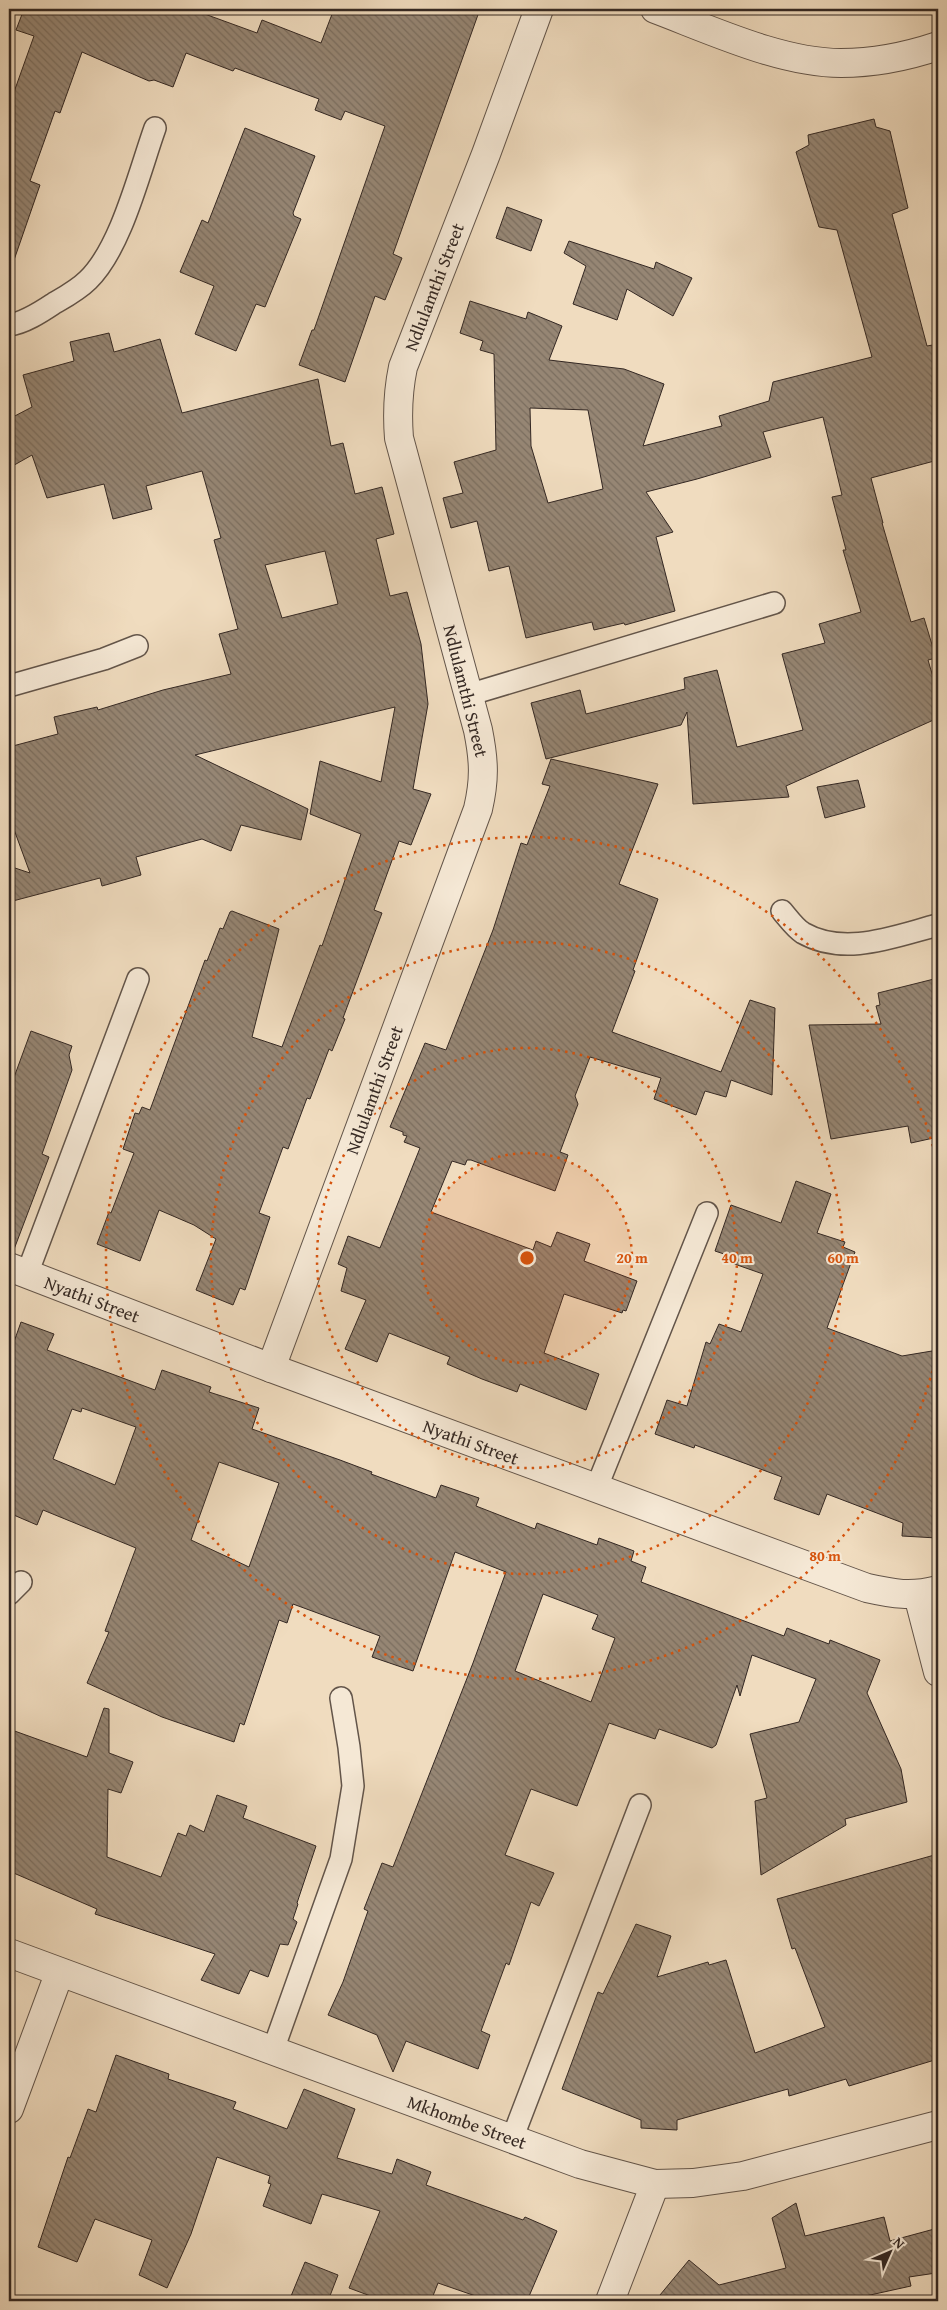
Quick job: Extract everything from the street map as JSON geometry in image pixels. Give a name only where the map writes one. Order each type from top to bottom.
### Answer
[{"type":"street","name":"Ndlulamthi Street","points":[[271,1368],[478,809],[484,786],[484,761],[468,695],[399,438],[398,390],[403,367],[473,186],[538,9]]},
{"type":"street","points":[[656,9],[752,46],[797,58],[840,63],[937,53]]},
{"type":"street","name":"Nyathi Street","points":[[18,1270],[271,1368],[867,1588],[896,1594],[928,1592]]},
{"type":"street","points":[[928,1592],[938,1672]]},
{"type":"street","name":"Mkhombe Street","points":[[9,1953],[59,1974],[272,2050],[580,2164],[655,2184],[694,2183],[743,2176],[938,2125]]},
{"type":"street","points":[[9,2109],[59,1974]]},
{"type":"street","points":[[610,2301],[655,2184]]},
{"type":"lane","points":[[9,325],[42,311],[71,293],[87,281],[100,267],[115,242],[154,128]]},
{"type":"lane","points":[[468,695],[774,603]]},
{"type":"lane","points":[[9,686],[104,659],[137,646]]},
{"type":"lane","points":[[782,911],[802,932],[824,941],[847,945],[875,941],[938,925]]},
{"type":"lane","points":[[18,1270],[138,979]]},
{"type":"lane","points":[[596,1488],[707,1213]]},
{"type":"lane","points":[[272,2050],[341,1859],[353,1786],[341,1698]]},
{"type":"lane","points":[[512,2139],[640,1804]]},
{"type":"building","points":[[24,9],[191,9],[257,33],[262,20],[321,43],[334,9],[480,9],[393,254],[402,258],[385,300],[375,296],[345,382],[299,365],[312,330],[314,330],[385,126],[345,111],[341,120],[315,110],[319,99],[235,68],[233,71],[186,53],[173,87],[154,80],[149,81],[82,52],[60,113],[55,111],[30,181],[40,185],[13,263],[9,262],[9,106],[34,36],[16,30]]},
{"type":"building","points":[[874,119],[876,127],[890,131],[908,208],[892,214],[927,346],[938,344],[938,460],[871,478],[911,622],[924,618],[936,658],[928,660],[938,694],[938,718],[786,786],[789,797],[693,804],[687,712],[681,725],[546,759],[531,703],[580,690],[586,714],[685,689],[684,678],[717,670],[737,747],[803,730],[782,654],[825,643],[819,624],[861,612],[843,550],[846,550],[832,497],[842,495],[823,417],[763,432],[771,457],[646,492],[673,532],[656,537],[675,611],[625,625],[624,623],[594,630],[592,622],[526,638],[509,566],[489,571],[477,521],[451,528],[443,498],[463,493],[454,462],[496,450],[494,354],[480,350],[483,341],[460,333],[470,301],[526,319],[528,312],[562,326],[549,360],[624,369],[664,384],[643,446],[722,426],[719,416],[769,401],[773,382],[872,357],[837,230],[819,227],[796,152],[809,145],[808,135]],"holes":[[[530,408],[588,410],[603,489],[548,503],[531,446]]]},
{"type":"building","points":[[245,128],[315,156],[293,213],[294,216],[301,219],[265,307],[256,304],[236,351],[195,334],[214,286],[180,272],[202,220],[208,223]]},
{"type":"building","points":[[507,207],[542,220],[531,251],[496,238]]},
{"type":"building","points":[[569,241],[654,269],[656,262],[692,278],[673,316],[627,289],[617,320],[573,304],[586,266],[564,253]]},
{"type":"building","points":[[109,333],[114,352],[160,339],[182,413],[318,379],[331,446],[343,443],[355,494],[382,487],[394,534],[376,539],[390,596],[407,592],[421,644],[428,704],[413,789],[431,794],[411,845],[399,841],[374,910],[382,913],[343,1018],[345,1019],[332,1051],[329,1049],[310,1099],[307,1098],[288,1149],[283,1147],[259,1213],[270,1217],[245,1290],[240,1288],[233,1305],[196,1290],[216,1239],[194,1225],[159,1210],[140,1261],[97,1244],[134,1153],[123,1149],[135,1113],[139,1114],[142,1107],[150,1110],[205,960],[207,961],[220,928],[223,929],[232,911],[279,929],[252,1037],[282,1047],[320,945],[322,946],[361,834],[310,814],[320,761],[381,782],[395,707],[195,755],[308,809],[301,840],[241,825],[231,851],[202,839],[136,857],[141,875],[102,886],[100,878],[9,902],[9,866],[30,873],[9,816],[9,747],[58,734],[54,717],[97,707],[98,710],[163,690],[231,674],[219,634],[238,629],[214,540],[221,538],[202,471],[146,486],[152,509],[113,519],[104,484],[47,498],[32,455],[9,468],[9,419],[32,407],[23,375],[74,361],[70,342]],"holes":[[[325,551],[338,604],[282,618],[265,565]]]},
{"type":"building","points":[[551,759],[658,784],[619,884],[658,899],[633,970],[635,971],[612,1032],[721,1072],[750,1000],[775,1008],[772,1095],[731,1080],[726,1097],[705,1091],[696,1115],[654,1099],[661,1078],[590,1057],[575,1096],[578,1104],[560,1152],[568,1155],[555,1191],[471,1160],[467,1160],[465,1165],[452,1161],[431,1212],[533,1250],[536,1241],[551,1247],[557,1232],[590,1244],[584,1261],[637,1281],[626,1311],[623,1310],[622,1313],[564,1294],[544,1353],[599,1374],[586,1410],[520,1384],[517,1392],[482,1379],[447,1364],[450,1357],[389,1333],[377,1362],[345,1349],[366,1300],[341,1291],[347,1268],[338,1264],[348,1236],[380,1248],[420,1148],[404,1142],[407,1136],[403,1135],[403,1132],[390,1127],[425,1043],[446,1050],[493,930],[521,843],[527,845],[550,786],[542,784]]},
{"type":"building","points":[[858,780],[865,807],[825,818],[817,787]]},
{"type":"building","points":[[938,978],[938,1137],[911,1143],[908,1126],[831,1139],[809,1025],[881,1024],[876,1006],[880,1005],[878,993]]},
{"type":"building","points":[[31,1031],[72,1046],[69,1055],[72,1070],[42,1154],[49,1157],[13,1252],[9,1252],[9,1091]]},
{"type":"building","points":[[796,1181],[831,1194],[817,1233],[845,1242],[843,1247],[855,1252],[827,1328],[902,1356],[938,1350],[937,1538],[902,1536],[903,1523],[827,1494],[819,1515],[774,1499],[782,1477],[695,1445],[694,1448],[655,1434],[667,1400],[687,1406],[706,1342],[710,1344],[719,1324],[741,1332],[763,1274],[723,1260],[724,1254],[715,1251],[731,1205],[781,1223]]},
{"type":"building","points":[[21,1322],[54,1334],[47,1350],[155,1390],[162,1370],[211,1387],[209,1392],[259,1408],[252,1429],[372,1472],[371,1474],[436,1498],[441,1485],[479,1498],[476,1506],[535,1529],[537,1523],[597,1545],[599,1538],[634,1551],[631,1561],[646,1567],[641,1582],[784,1636],[787,1628],[829,1644],[830,1640],[880,1660],[867,1693],[901,1769],[907,1802],[845,1819],[846,1825],[761,1875],[755,1801],[767,1798],[750,1734],[799,1722],[816,1679],[752,1655],[740,1696],[737,1685],[716,1745],[712,1748],[659,1729],[655,1739],[609,1723],[577,1806],[531,1789],[505,1855],[554,1873],[539,1906],[531,1902],[509,1965],[506,1963],[481,2031],[490,2035],[478,2069],[406,2041],[393,2072],[377,2035],[328,2015],[343,1982],[368,1911],[364,1909],[382,1863],[393,1867],[473,1663],[506,1572],[455,1552],[413,1671],[372,1657],[380,1636],[293,1604],[287,1623],[279,1620],[244,1725],[240,1723],[234,1742],[162,1717],[87,1683],[109,1632],[105,1631],[136,1548],[43,1510],[37,1525],[9,1513],[9,1356]],"holes":[[[82,1408],[136,1427],[115,1485],[53,1459],[72,1409],[81,1412]],[[219,1462],[279,1483],[249,1567],[191,1540]],[[543,1594],[598,1615],[592,1629],[615,1638],[591,1702],[515,1671]]]},
{"type":"building","points":[[104,1708],[109,1709],[109,1753],[133,1762],[121,1793],[108,1789],[107,1857],[161,1877],[178,1833],[186,1836],[190,1825],[204,1832],[217,1795],[247,1806],[243,1818],[316,1846],[297,1903],[293,1919],[297,1922],[288,1945],[280,1944],[268,1977],[250,1970],[239,1994],[201,1980],[215,1954],[95,1914],[97,1909],[9,1871],[9,1729],[87,1757]]},
{"type":"building","points":[[938,1854],[938,2059],[849,2086],[846,2079],[789,2096],[788,2089],[677,2120],[677,2130],[641,2128],[641,2120],[562,2089],[598,1992],[603,1994],[636,1924],[671,1936],[657,1977],[708,1962],[709,1965],[726,1960],[755,2053],[825,2027],[795,1948],[792,1949],[777,1899]]},
{"type":"building","points":[[116,2055],[169,2074],[168,2079],[236,2102],[233,2109],[287,2129],[304,2089],[355,2109],[337,2158],[392,2174],[397,2159],[431,2172],[426,2185],[523,2220],[525,2217],[557,2231],[527,2301],[490,2301],[438,2283],[431,2301],[384,2301],[349,2288],[380,2211],[322,2194],[311,2224],[263,2206],[271,2184],[268,2183],[270,2176],[217,2157],[191,2234],[167,2288],[139,2275],[152,2240],[95,2219],[77,2262],[38,2247],[68,2157],[70,2158],[88,2109],[96,2112]]},
{"type":"building","points":[[796,2203],[805,2236],[884,2217],[890,2241],[938,2228],[938,2263],[936,2263],[936,2273],[909,2277],[911,2286],[843,2301],[655,2301],[689,2260],[719,2285],[786,2268],[772,2218]]},
{"type":"building","points":[[305,2262],[338,2275],[328,2301],[289,2301]]}]
